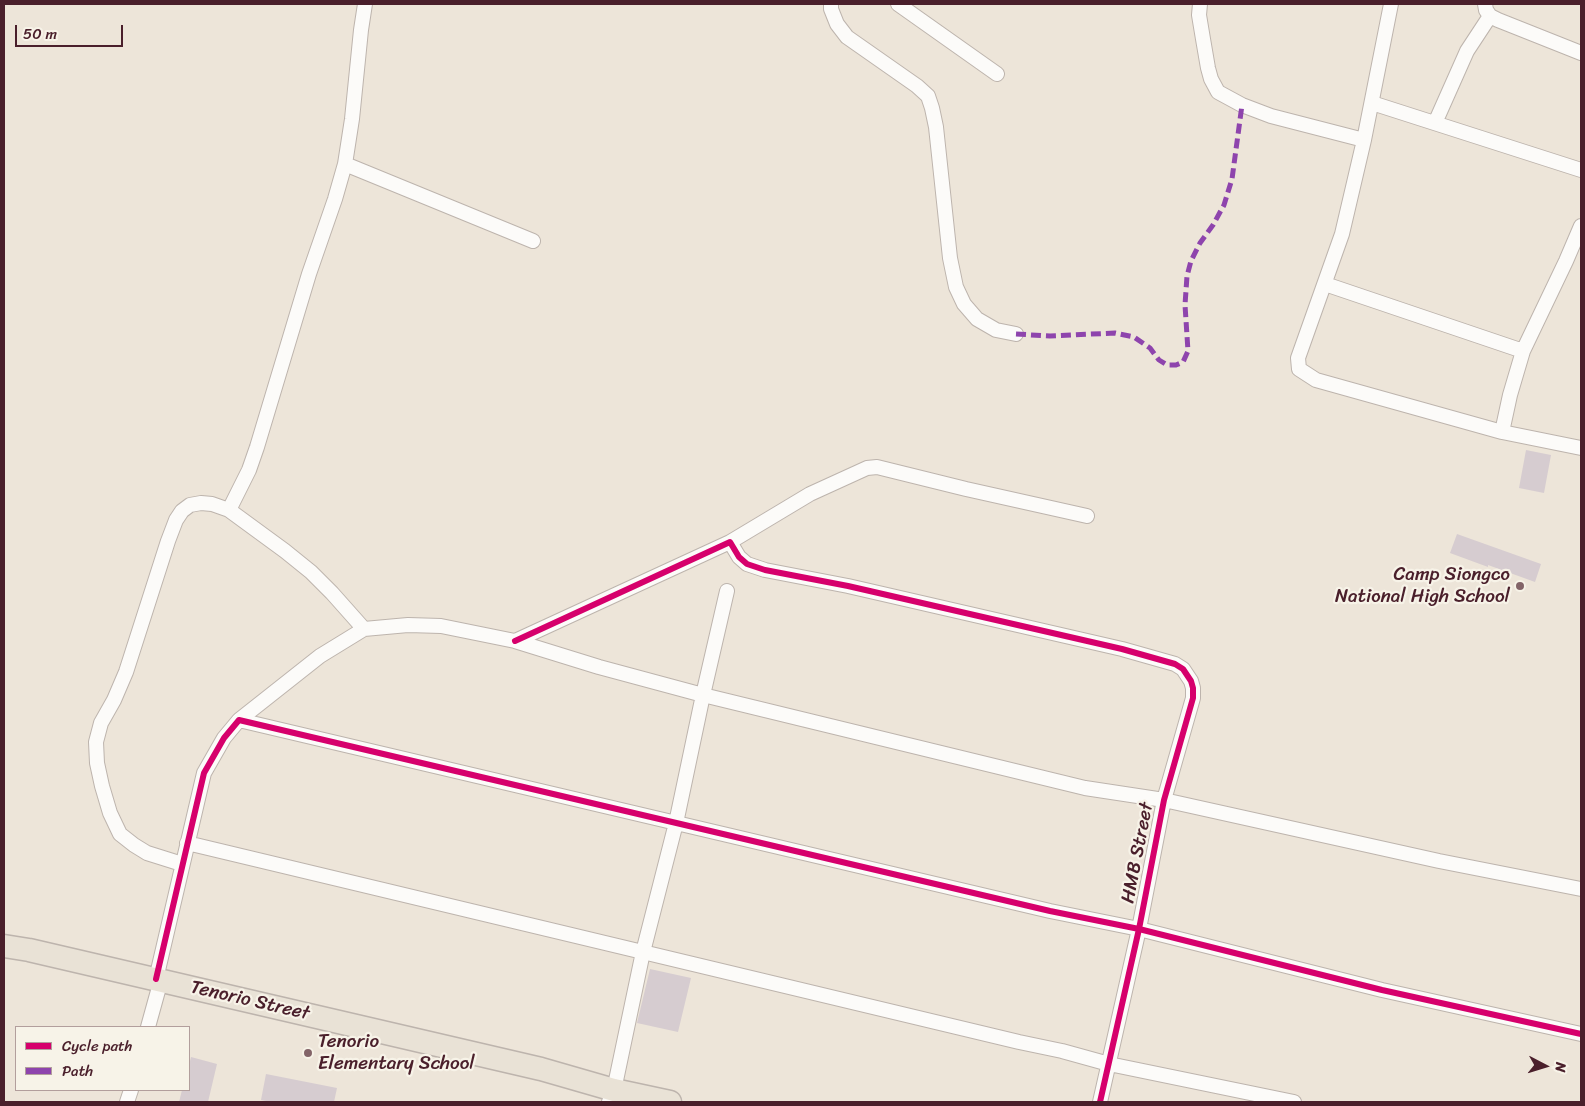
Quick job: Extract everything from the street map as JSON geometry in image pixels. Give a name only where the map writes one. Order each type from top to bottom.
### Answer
[{"type":"main road","name":"Tenorio Street","points":[[4,946],[29,950],[541,1069],[611,1096],[670,1102]]},
{"type":"street","points":[[229,510],[249,470],[257,447],[309,274],[345,164],[365,4]]},
{"type":"street","points":[[831,4],[837,24],[847,37],[918,86],[928,96],[936,127],[950,258],[956,287],[964,304],[978,319],[996,330],[1016,334]]},
{"type":"street","points":[[898,4],[997,74]]},
{"type":"street","points":[[1200,4],[1208,68],[1218,92],[1242,105],[1271,116],[1364,140]]},
{"type":"street","points":[[1391,4],[1372,103],[1342,234],[1298,358],[1298,366],[1301,373],[1316,380],[1502,432],[1581,448]]},
{"type":"street","points":[[1435,123],[1467,51],[1488,10],[1498,20],[1581,53]]},
{"type":"street","points":[[1372,103],[1581,170]]},
{"type":"street","points":[[345,164],[533,241]]},
{"type":"street","points":[[1502,432],[1510,395],[1523,351],[1581,226]]},
{"type":"street","points":[[1325,284],[1523,351]]},
{"type":"street","points":[[515,640],[730,542],[810,494],[867,468],[877,467],[1088,516]]},
{"type":"street","points":[[182,864],[147,853],[120,834],[110,813],[102,786],[97,762],[96,742],[101,723],[126,672],[176,520],[182,511],[190,505],[196,504],[212,504],[229,510],[311,572],[364,629]]},
{"type":"street","name":"HMB Street","points":[[730,542],[739,557],[747,564],[765,570],[848,586],[1122,649],[1175,664],[1188,675],[1193,688],[1193,698],[1164,800],[1100,1102]]},
{"type":"street","points":[[611,1096],[676,823],[727,591]]},
{"type":"street","points":[[148,1026],[186,843],[204,773],[224,738],[239,720],[320,656],[364,629],[408,625],[441,626],[515,640],[599,667],[703,695],[1085,788],[1164,800],[1429,859],[1581,889]]},
{"type":"street","points":[[239,720],[1050,911],[1138,929],[1382,990],[1581,1034]]},
{"type":"street","points":[[186,843],[1009,1040],[1062,1051],[1109,1064],[1294,1102]]},
{"type":"building","points":[[1526,450],[1551,455],[1544,493],[1519,488]]},
{"type":"building","points":[[1457,534],[1541,564],[1535,582],[1450,553]]},
{"type":"building","points":[[650,969],[691,978],[678,1032],[637,1023]]},
{"type":"building","points":[[191,1057],[217,1064],[208,1102],[179,1102],[182,1091],[190,1091]]},
{"type":"building","points":[[266,1074],[337,1088],[334,1102],[271,1102],[261,1100]]},
{"type":"marked path","points":[[1016,334],[1050,336],[1115,333],[1134,337],[1150,348],[1159,360],[1167,365],[1176,365],[1183,362],[1188,351],[1185,305],[1187,276],[1191,261],[1200,243],[1224,205],[1232,179],[1242,105]]},
{"type":"cycle path","points":[[515,641],[730,542],[739,557],[747,564],[765,570],[848,586],[1122,649],[1175,664],[1183,669],[1191,681],[1193,698],[1164,800],[1139,929],[1100,1102]]},
{"type":"cycle path","points":[[156,979],[204,773],[224,738],[239,720],[1050,911],[1139,929],[1382,990],[1581,1034]]},
{"type":"place","name":"Camp Siongco National High School","points":[[1520,586]]},
{"type":"place","name":"Tenorio Elementary School","points":[[308,1053]]}]
